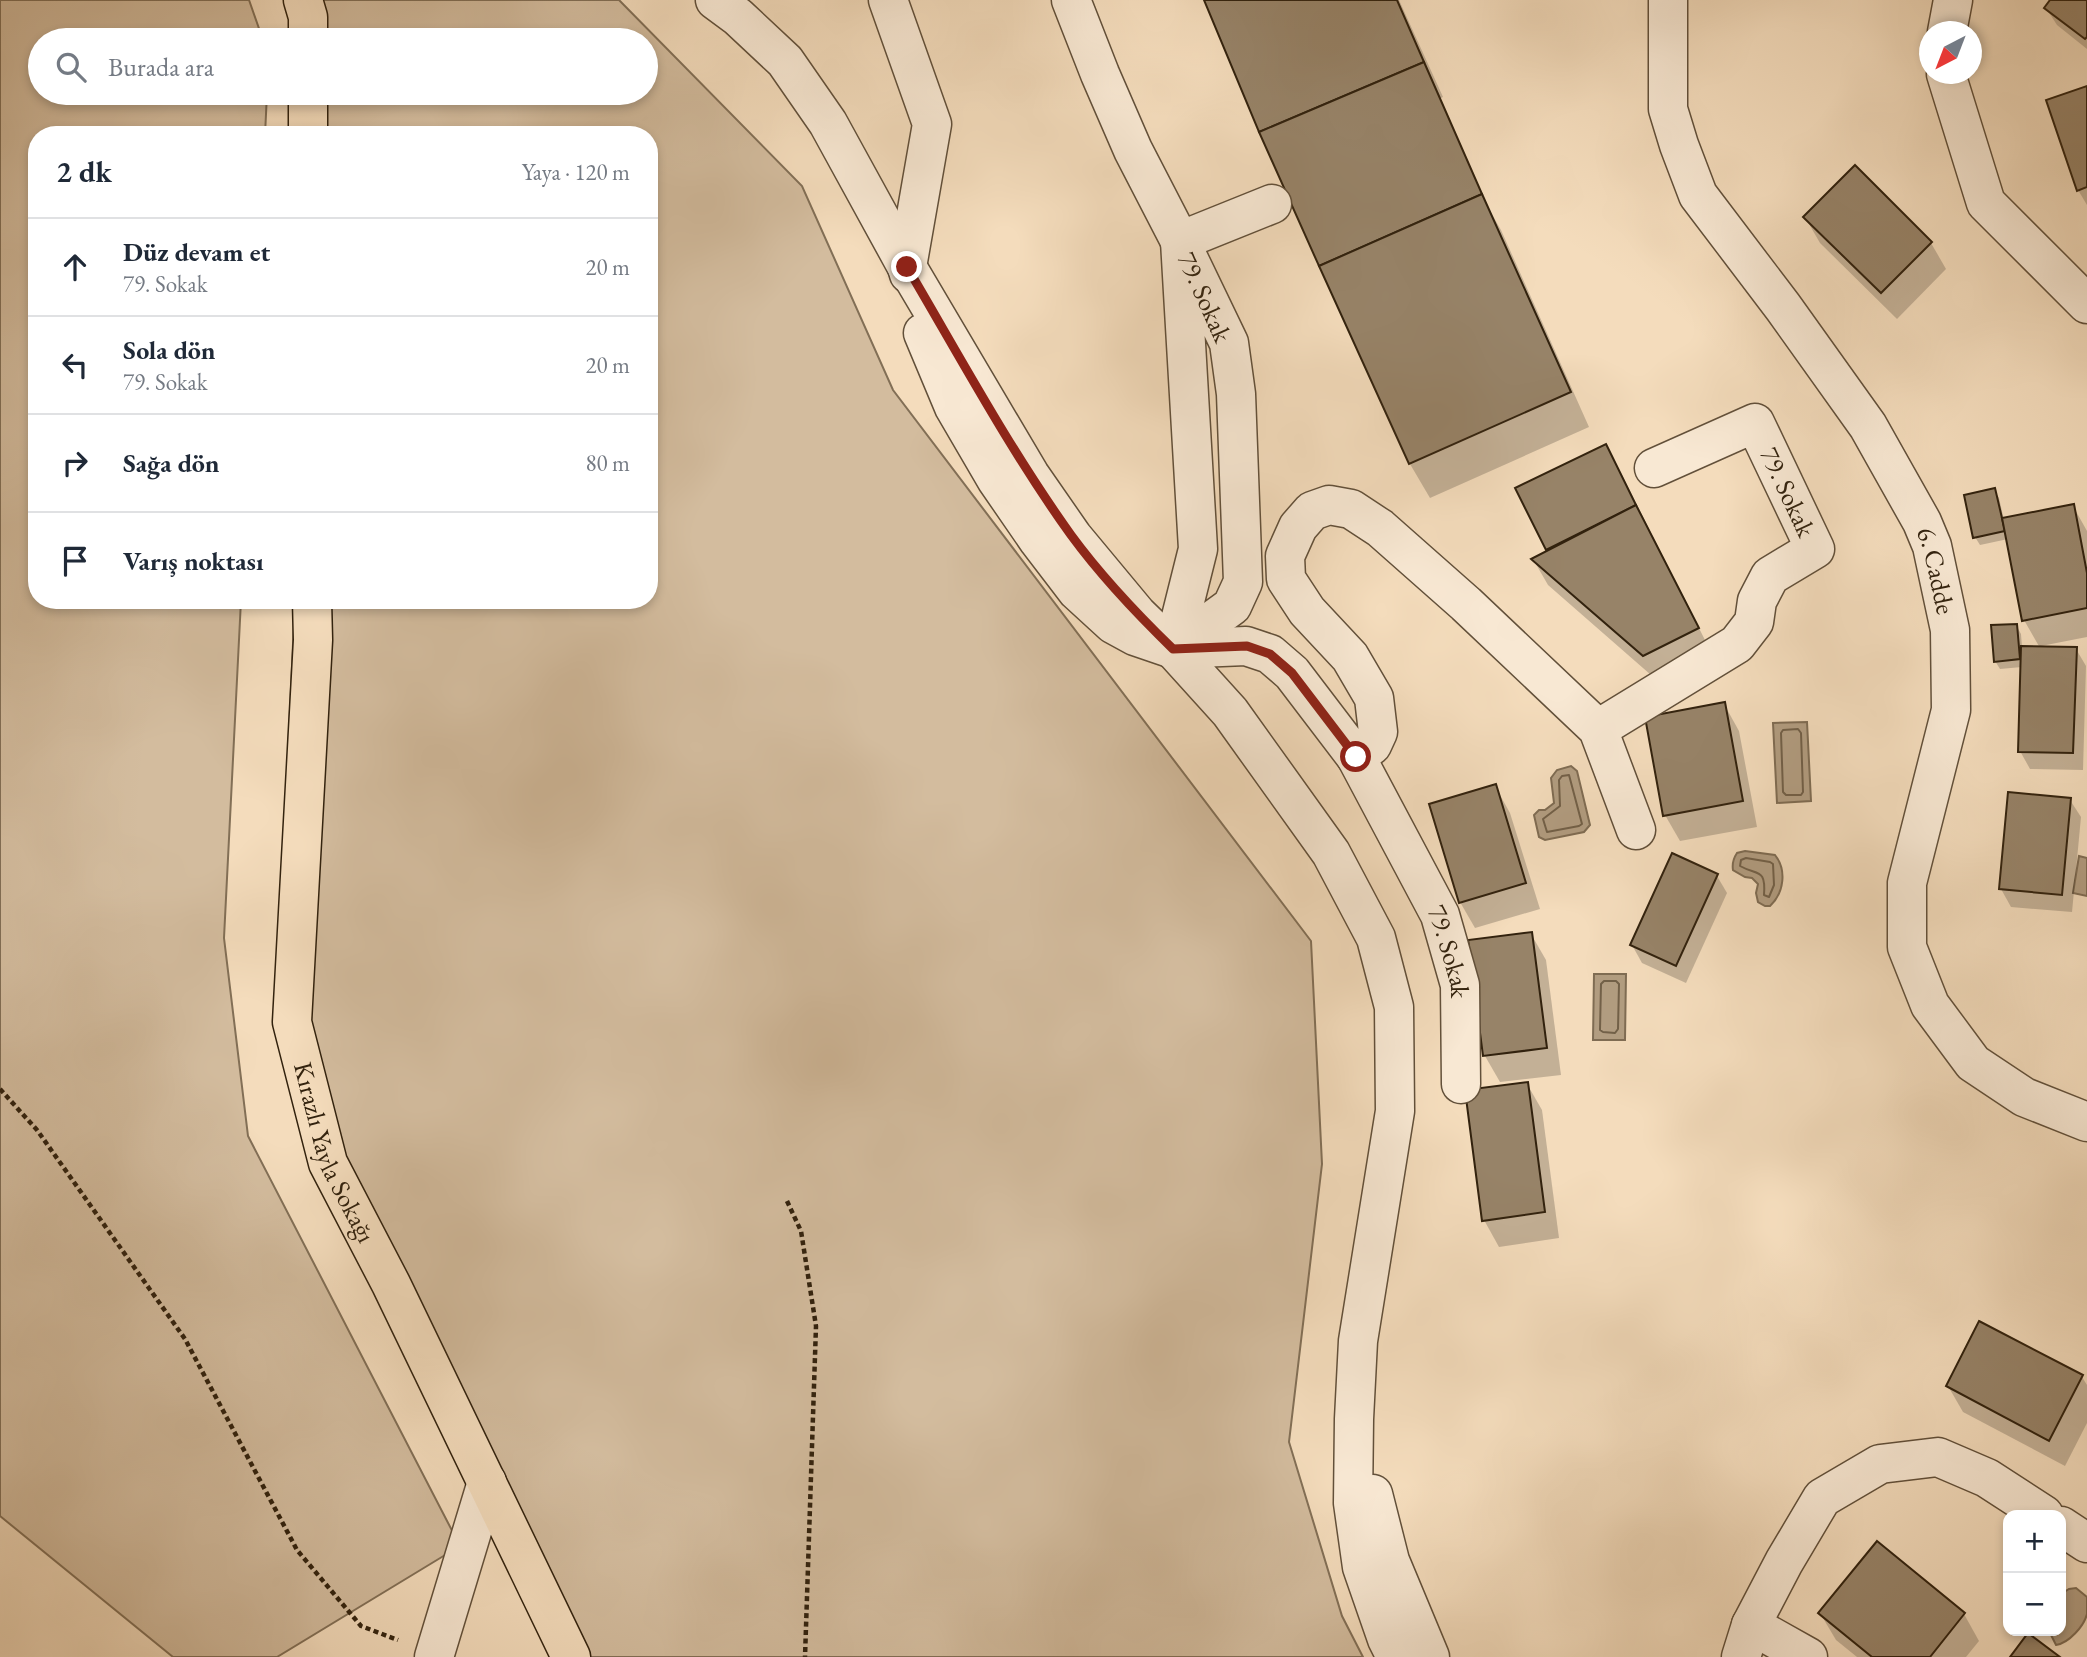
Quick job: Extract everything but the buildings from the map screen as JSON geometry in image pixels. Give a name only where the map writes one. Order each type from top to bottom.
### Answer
[{"type":"main road","points":[[303,0],[308,28]]},
{"type":"main road","points":[[308,105],[308,126]]},
{"type":"main road","name":"Kırazlı Yayla Sokağı","points":[[312,609],[313,640],[292,1022],[328,1163],[391,1284],[571,1657]]},
{"type":"street","points":[[715,0],[738,17],[785,61],[828,122],[907,267],[921,327],[954,407],[996,479],[1038,540],[1077,591],[1113,624],[1135,636],[1173,649],[1230,712],[1331,853],[1376,938],[1394,1007],[1395,1111],[1359,1341],[1354,1419],[1353,1503],[1362,1567],[1396,1657]]},
{"type":"street","points":[[888,0],[932,124],[907,267]]},
{"type":"street","points":[[1071,0],[1133,150],[1180,241],[1272,204]]},
{"type":"street","points":[[1949,21],[1953,0]]},
{"type":"street","name":"6. Cadde","points":[[1672,6],[1668,109],[1698,195],[1868,426],[1922,522],[1932,546],[1950,630],[1951,710],[1907,883],[1907,947],[1930,1005],[1972,1063],[2024,1097],[2087,1122]]},
{"type":"street","points":[[1949,84],[1986,203],[2087,304]]},
{"type":"street","name":"79. Sokak","points":[[1173,649],[1232,606],[1243,582],[1236,394],[1229,343],[1180,241]]},
{"type":"street","name":"79. Sokak","points":[[1173,649],[1198,549],[1180,241]]},
{"type":"street","points":[[1187,373],[1233,371]]},
{"type":"street","name":"79. Sokak","points":[[1598,729],[1737,644],[1754,622],[1757,601],[1770,576],[1815,550],[1755,423],[1654,468]]},
{"type":"street","points":[[1356,757],[1372,745],[1378,732],[1374,698],[1350,657],[1307,611],[1286,579],[1285,556],[1298,527],[1312,511],[1329,505],[1351,509],[1380,528],[1466,604],[1598,729],[1636,830]]},
{"type":"street","name":"79. Sokak","points":[[1173,649],[1247,646],[1270,654],[1292,673],[1356,757],[1440,915],[1460,985],[1461,1084]]},
{"type":"street","points":[[1354,1419],[1390,1561],[1430,1657]]},
{"type":"street","points":[[1808,1657],[1746,1641],[1784,1562],[1822,1499],[1880,1464],[1938,1457],[1987,1478],[2036,1510]]},
{"type":"street","points":[[435,1655],[486,1482]]},
{"type":"street","points":[[2066,1529],[2087,1543]]},
{"type":"path","points":[[0,1089],[37,1130],[185,1339],[298,1550],[361,1626],[435,1655]]},
{"type":"path","points":[[787,1201],[801,1231],[816,1326],[805,1657]]},
{"type":"shaded area","points":[[0,0],[249,0],[259,28],[28,28],[28,105],[266,105],[265,126],[28,126],[28,609],[241,609],[224,938],[248,1136],[460,1546],[277,1657],[173,1657],[0,1516]]},
{"type":"shaded area","points":[[304,0],[619,0],[647,28],[310,28]]},
{"type":"shaded area","points":[[658,40],[802,186],[893,390],[1311,941],[1322,1164],[1289,1442],[1342,1616],[1363,1657],[568,1657],[276,1015],[295,609],[658,609],[658,126],[315,126],[316,105],[658,105]]},
{"type":"water","points":[[1807,722],[1811,801],[1777,803],[1773,723]]},
{"type":"water","points":[[1571,766],[1577,771],[1590,825],[1584,832],[1545,840],[1539,837],[1534,815],[1554,803],[1551,778],[1557,770]]},
{"type":"water","points":[[1745,851],[1775,855],[1779,861],[1781,888],[1770,906],[1758,902],[1758,884],[1752,878],[1733,870],[1737,853]]},
{"type":"water","points":[[2079,856],[2087,858],[2087,896],[2073,893]]},
{"type":"water","points":[[1594,974],[1626,974],[1625,1040],[1593,1040]]},
{"type":"water","points":[[2076,1588],[2087,1597],[2087,1614],[2075,1633],[2056,1645],[2052,1636],[2066,1636],[2066,1591]]},
{"type":"route","points":[[907,267],[1030,475],[1073,537],[1137,614],[1173,649],[1247,646],[1270,654],[1292,673],[1356,757]]}]
